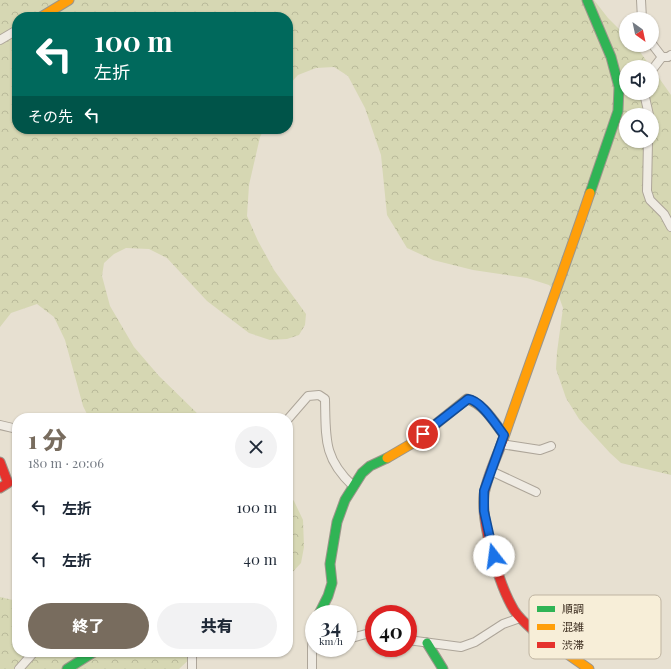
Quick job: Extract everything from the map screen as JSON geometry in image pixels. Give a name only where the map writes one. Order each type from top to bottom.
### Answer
[{"type":"street","points":[[49,12],[69,0]]},
{"type":"street","points":[[529,626],[520,618],[506,596],[490,542],[484,511],[484,491],[540,333],[560,283],[618,111],[619,87],[611,57],[587,0]]},
{"type":"street","points":[[642,0],[642,12]]},
{"type":"street","points":[[0,40],[12,33]]},
{"type":"street","points":[[658,52],[662,57]]},
{"type":"street","points":[[662,57],[668,57],[671,55]]},
{"type":"street","points":[[659,61],[662,57]]},
{"type":"street","points":[[648,148],[647,191],[650,200],[664,214],[671,227]]},
{"type":"street","points":[[293,413],[308,396],[319,395],[325,399],[326,440],[332,459],[342,476],[353,486]]},
{"type":"street","points":[[324,605],[332,583],[330,564],[337,522],[345,500],[353,486],[362,473],[370,466],[394,455],[411,444],[468,399],[471,399],[482,407],[502,439],[540,450],[551,446]]},
{"type":"street","points":[[0,425],[12,428]]},
{"type":"street","points":[[0,462],[8,482],[0,488]]},
{"type":"street","points":[[491,471],[536,492]]},
{"type":"street","points":[[417,641],[461,647],[475,642],[503,624],[520,618]]},
{"type":"street","points":[[427,643],[443,669]]},
{"type":"street","points":[[19,669],[30,657]]},
{"type":"street","points":[[67,669],[86,657]]},
{"type":"street","points":[[192,657],[192,669]]},
{"type":"street","points":[[312,657],[312,669]]},
{"type":"street","points":[[575,659],[589,669]]},
{"type":"green space","points":[[0,0],[594,0],[619,29],[619,52],[640,52],[646,60],[619,60],[619,100],[659,100],[659,78],[671,95],[671,475],[621,463],[579,419],[566,398],[556,369],[563,308],[558,294],[549,285],[527,278],[473,270],[433,260],[407,248],[387,215],[381,155],[365,108],[348,76],[334,67],[316,68],[298,75],[293,80],[293,12],[12,12],[12,134],[262,134],[249,185],[247,216],[258,241],[274,270],[306,314],[305,325],[299,335],[287,339],[270,340],[249,333],[207,301],[167,258],[149,249],[126,248],[114,254],[104,263],[102,276],[110,306],[134,347],[159,376],[197,413],[86,413],[83,406],[65,340],[54,317],[37,304],[11,313],[0,327]]},
{"type":"green space","points":[[293,500],[303,520],[304,547],[301,563],[293,572]]},
{"type":"green space","points":[[0,597],[12,600],[12,657],[192,657],[179,669],[0,669]]},
{"type":"traffic: fast","points":[[587,0],[611,57],[619,87],[618,111],[590,193]]},
{"type":"traffic: fast","points":[[324,605],[332,583],[330,564],[337,522],[345,500],[362,473],[370,466],[387,458]]},
{"type":"traffic: fast","points":[[427,643],[443,669]]},
{"type":"traffic: fast","points":[[67,669],[86,657]]},
{"type":"traffic: slow","points":[[49,12],[69,0]]},
{"type":"traffic: slow","points":[[503,440],[590,193]]},
{"type":"traffic: slow","points":[[387,458],[411,444],[467,399],[473,401],[484,409],[504,435]]},
{"type":"traffic: slow","points":[[575,659],[589,669]]},
{"type":"traffic: jam","points":[[503,440],[485,489],[485,522],[492,554],[508,599],[518,616],[529,626]]},
{"type":"traffic: jam","points":[[0,462],[8,483],[0,488]]},
{"type":"route","points":[[423,434],[468,399],[471,399],[482,407],[504,435],[484,491],[484,511],[494,556]]}]
